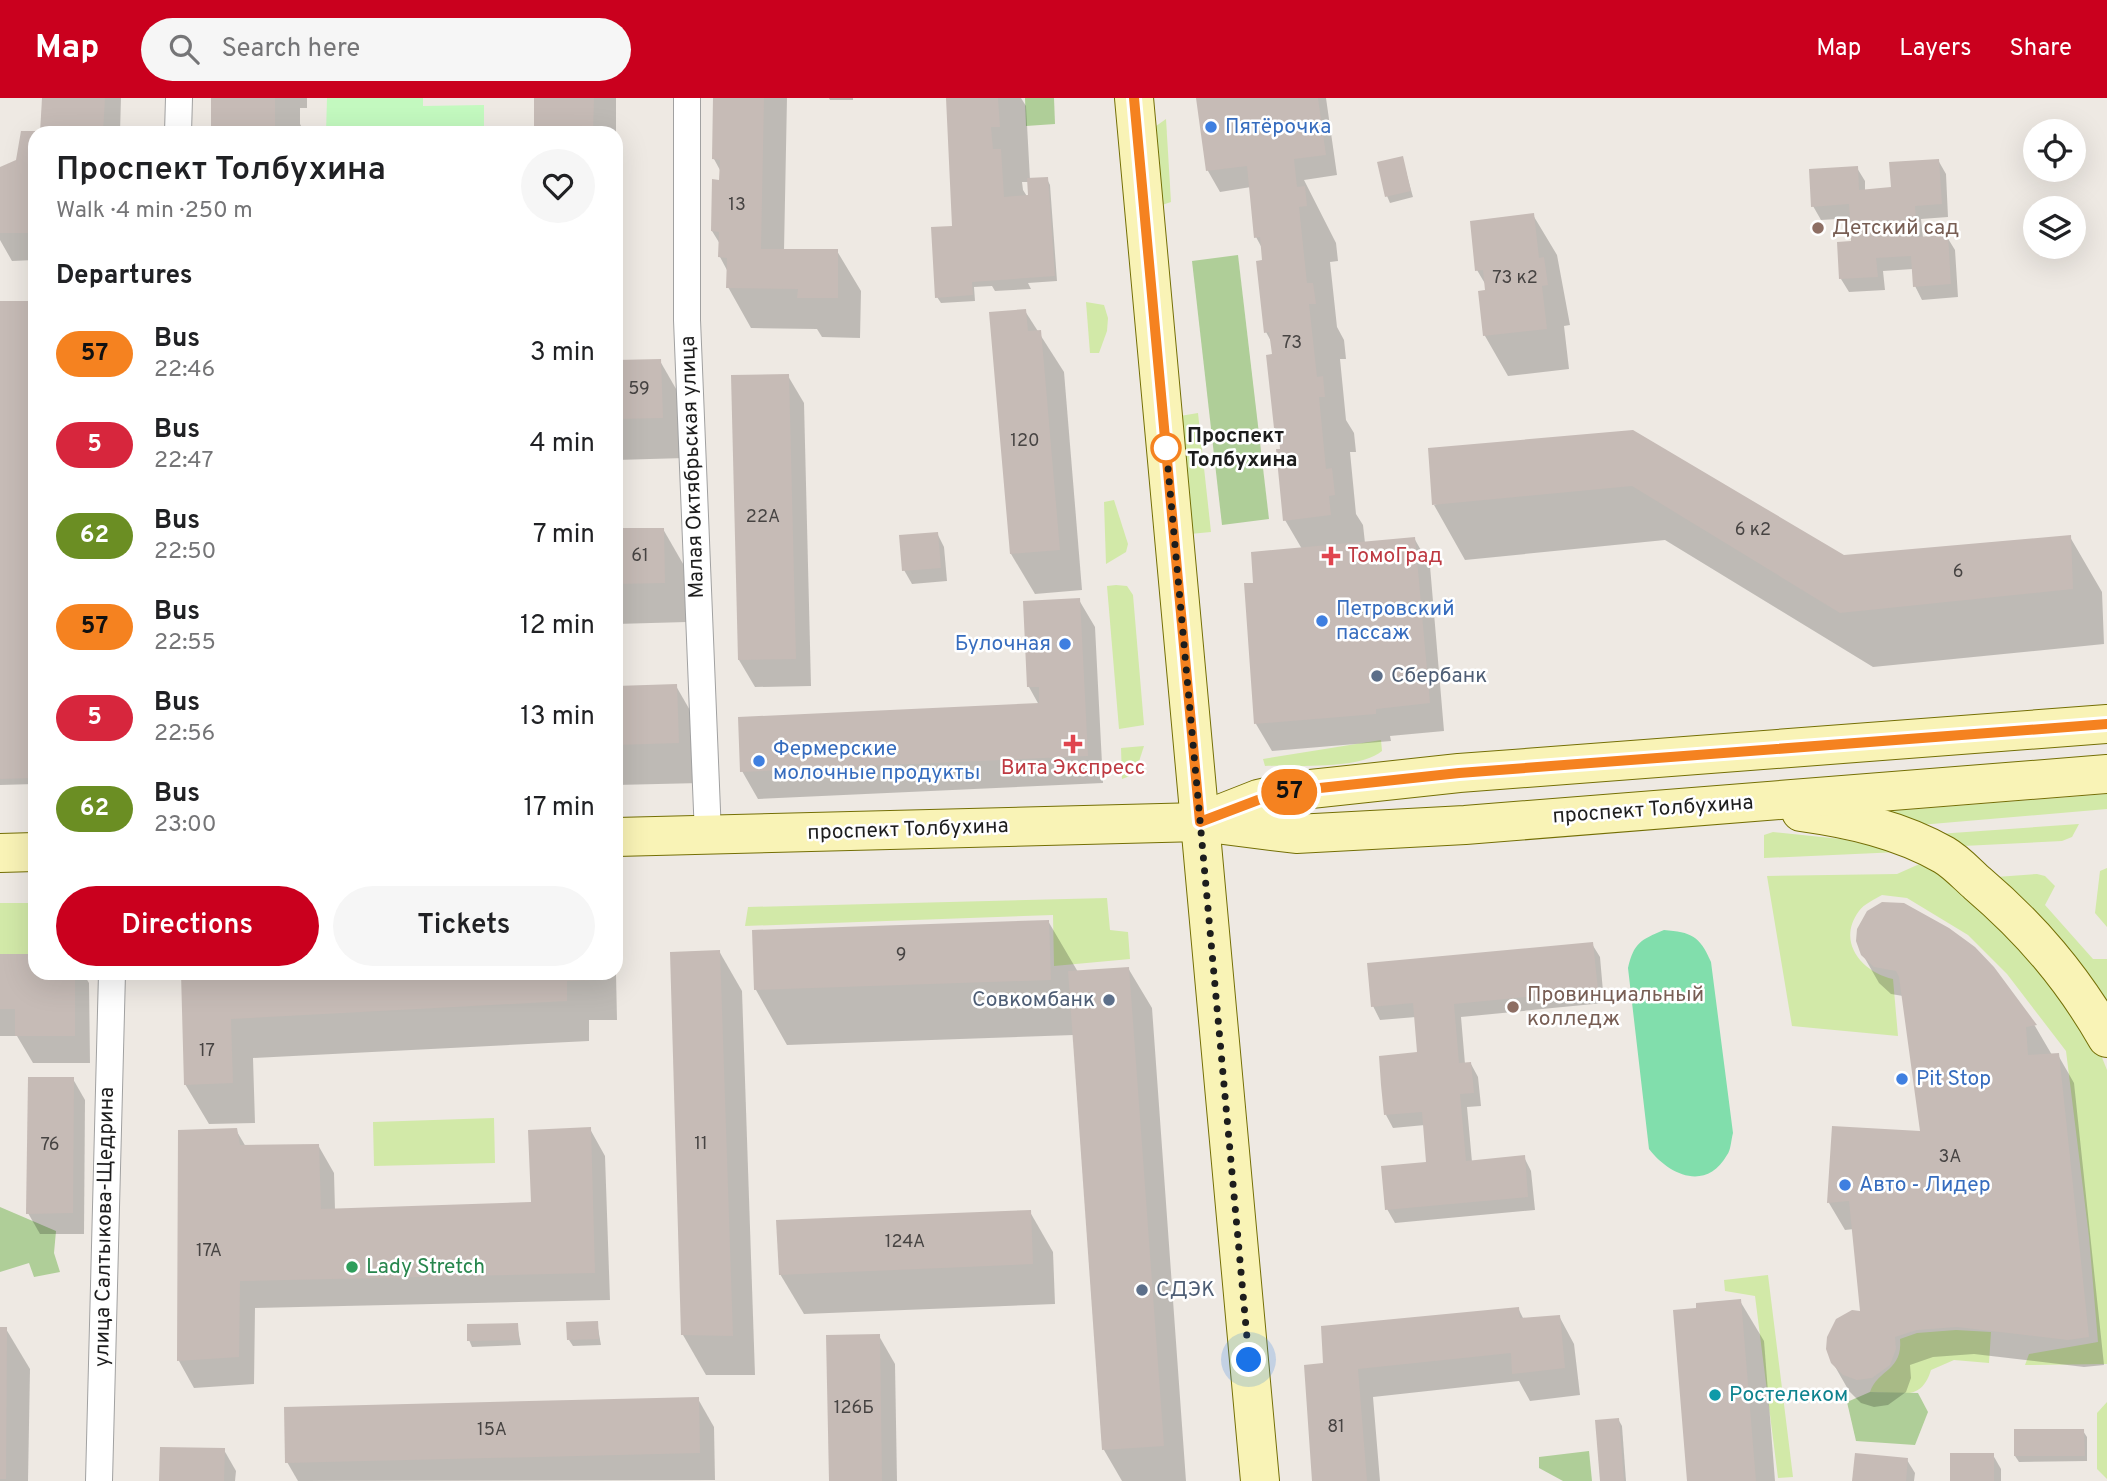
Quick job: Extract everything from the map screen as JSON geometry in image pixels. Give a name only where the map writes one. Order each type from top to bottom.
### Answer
[{"type":"main road","points":[[1134,98],[1260,1481]]},
{"type":"main road","name":"проспект Толбухина","points":[[1200,822],[1258,800],[1292,791],[1446,774],[2107,724]]},
{"type":"main road","name":"проспект Толбухина","points":[[623,837],[1200,822],[1296,834],[1737,804],[2107,774]]},
{"type":"main road","points":[[1737,804],[1824,815],[1883,828],[1946,856],[2000,902],[2039,943],[2079,990],[2107,1038]]},
{"type":"main road","points":[[0,853],[28,852]]},
{"type":"street","points":[[178,126],[179,98]]},
{"type":"street","name":"Малая Октябрьская улица","points":[[687,98],[687,320],[708,835]]},
{"type":"street","name":"улица Салтыкова-Щедрина","points":[[99,1481],[112,980]]},
{"type":"green space","points":[[327,98],[423,98],[423,106],[484,105],[484,126],[326,126]]},
{"type":"green space","points":[[1025,98],[1054,98],[1055,124],[1026,126]]},
{"type":"green space","points":[[1166,119],[1171,202],[1156,207],[1149,131]]},
{"type":"green space","points":[[1238,255],[1269,519],[1222,525],[1192,261]]},
{"type":"green space","points":[[1086,302],[1104,305],[1108,318],[1107,331],[1099,353],[1090,353]]},
{"type":"green space","points":[[1198,413],[1211,532],[1190,534],[1180,416]]},
{"type":"green space","points":[[1114,500],[1128,544],[1126,552],[1106,564],[1104,502]]},
{"type":"green space","points":[[1107,586],[1127,586],[1133,595],[1144,725],[1119,729]]},
{"type":"green space","points":[[1381,740],[1382,751],[1372,757],[1343,764],[1265,766],[1263,759]]},
{"type":"green space","points":[[1144,746],[1135,774],[1122,779],[1121,748]]},
{"type":"green space","points":[[2107,794],[2107,809],[1908,826],[1879,812]]},
{"type":"green space","points":[[2079,824],[2072,837],[2062,841],[1963,846],[1938,834]]},
{"type":"green space","points":[[1773,832],[1841,839],[1899,852],[1764,858],[1764,835]]},
{"type":"green space","points":[[1924,862],[2019,938],[2097,1045],[2107,1070],[2107,1364],[2025,1365],[2029,1354],[2098,1342],[2089,1237],[2066,1051],[2007,974],[1968,935],[1907,898],[1882,895],[1859,911],[1850,934],[1851,944],[1856,954],[1871,970],[1893,979],[1898,1036],[1792,1026],[1767,876],[1897,874]]},
{"type":"green space","points":[[2107,868],[2107,927],[2095,913],[2100,871]]},
{"type":"green space","points":[[2037,874],[2045,876],[2055,886],[2045,905],[2093,959],[2107,959],[2107,1005],[1996,877]]},
{"type":"green space","points":[[1107,898],[1110,930],[1128,932],[1130,959],[1054,966],[1053,915],[745,926],[748,907]]},
{"type":"green space","points":[[0,903],[28,903],[28,954],[0,955]]},
{"type":"green space","points":[[1664,930],[1694,937],[1703,946],[1711,962],[1733,1133],[1728,1153],[1718,1166],[1709,1173],[1698,1176],[1677,1172],[1649,1149],[1628,968],[1639,943]]},
{"type":"green space","points":[[494,1118],[495,1163],[374,1166],[373,1122]]},
{"type":"green space","points":[[0,1207],[56,1231],[54,1253],[60,1272],[34,1277],[29,1263],[0,1272]]},
{"type":"green space","points":[[1768,1275],[1793,1477],[1778,1478],[1755,1296],[1725,1291],[1724,1280]]},
{"type":"green space","points":[[1956,1330],[1991,1332],[1989,1363],[1954,1360],[1931,1370],[1927,1380],[1915,1391],[1899,1394],[1870,1392],[1898,1358],[1900,1339],[1917,1333]]},
{"type":"green space","points":[[1870,1392],[1918,1393],[1928,1412],[1915,1445],[1856,1441],[1847,1402]]},
{"type":"green space","points":[[2107,1402],[2107,1479],[2097,1469],[2097,1413]]},
{"type":"green space","points":[[1589,1451],[1592,1481],[1563,1481],[1539,1468],[1539,1457]]},
{"type":"building","points":[[42,98],[105,98],[103,126],[40,126]]},
{"type":"building","points":[[211,98],[275,98],[275,126],[211,126]]},
{"type":"building","points":[[534,98],[594,98],[593,126],[534,126]]},
{"type":"building","points":[[713,98],[764,98],[761,249],[838,249],[838,298],[797,298],[798,289],[726,288],[727,258],[718,257],[719,232],[711,231],[712,179],[719,180],[720,160],[712,159]]},
{"type":"building","points":[[946,98],[998,98],[1000,127],[991,127],[993,149],[1001,149],[1004,197],[1028,195],[1027,178],[1048,177],[1055,276],[972,282],[973,295],[935,298],[931,227],[952,226]]},
{"type":"building","points":[[1196,98],[1318,98],[1326,155],[1294,159],[1297,187],[1305,186],[1307,206],[1299,207],[1307,283],[1313,283],[1316,304],[1309,304],[1317,377],[1323,376],[1325,397],[1319,397],[1326,469],[1332,468],[1335,495],[1329,496],[1331,515],[1283,521],[1276,449],[1280,449],[1278,428],[1274,428],[1266,355],[1272,354],[1269,332],[1264,333],[1256,261],[1262,260],[1260,237],[1254,238],[1247,166],[1206,171]]},
{"type":"building","points":[[21,131],[28,131],[28,233],[0,233],[0,167],[16,160]]},
{"type":"building","points":[[1403,156],[1411,191],[1385,197],[1377,162]]},
{"type":"building","points":[[1939,159],[1942,204],[1915,206],[1917,237],[1948,235],[1951,284],[1913,287],[1911,256],[1876,258],[1878,277],[1839,279],[1837,242],[1851,241],[1849,204],[1811,207],[1809,169],[1858,166],[1859,190],[1891,187],[1889,162]]},
{"type":"building","points":[[1534,213],[1539,258],[1544,257],[1548,285],[1542,286],[1547,329],[1483,336],[1478,291],[1485,290],[1483,270],[1475,271],[1470,221]]},
{"type":"building","points":[[0,301],[28,301],[28,778],[0,779]]},
{"type":"building","points":[[1026,309],[1028,331],[1041,330],[1060,550],[1010,554],[989,312]]},
{"type":"building","points":[[661,359],[663,418],[623,419],[623,360]]},
{"type":"building","points":[[789,374],[796,659],[738,660],[731,375]]},
{"type":"building","points":[[1633,430],[1844,555],[2071,535],[2073,589],[1840,613],[1632,486],[1432,505],[1428,448]]},
{"type":"building","points":[[623,528],[664,528],[665,583],[623,584]]},
{"type":"building","points":[[938,532],[941,568],[902,571],[899,535]]},
{"type":"building","points":[[1415,537],[1430,703],[1376,709],[1376,714],[1254,724],[1244,583],[1253,583],[1251,552]]},
{"type":"building","points":[[1080,598],[1088,756],[740,772],[738,717],[1039,703],[1039,687],[1027,687],[1023,601]]},
{"type":"building","points":[[677,684],[679,743],[623,745],[623,686]]},
{"type":"building","points":[[1882,902],[1904,903],[1949,928],[1975,947],[1994,967],[2037,1025],[2026,1027],[2028,1055],[2059,1053],[2089,1337],[2068,1340],[1957,1327],[1917,1330],[1895,1337],[1896,1349],[1890,1365],[1872,1378],[1857,1380],[1843,1375],[1831,1363],[1826,1349],[1827,1337],[1836,1319],[1852,1310],[1860,1311],[1849,1201],[1827,1203],[1832,1126],[1920,1131],[1899,977],[1896,971],[1874,967],[1861,955],[1856,941],[1857,929],[1867,911]]},
{"type":"building","points":[[1049,920],[1051,980],[754,990],[752,930]]},
{"type":"building","points":[[1593,942],[1598,990],[1454,1004],[1459,1063],[1471,1062],[1474,1093],[1460,1094],[1466,1161],[1525,1155],[1528,1197],[1385,1210],[1381,1166],[1426,1162],[1422,1112],[1384,1115],[1381,1085],[1379,1056],[1417,1052],[1413,1003],[1371,1007],[1367,963]]},
{"type":"building","points":[[720,950],[733,1336],[681,1335],[670,952]]},
{"type":"building","points":[[0,954],[28,954],[28,980],[75,980],[75,1036],[15,1036],[15,1009],[0,1009]]},
{"type":"building","points":[[1129,967],[1164,1446],[1102,1450],[1068,971]]},
{"type":"building","points":[[181,980],[595,980],[567,981],[567,1001],[231,1019],[233,1083],[184,1085]]},
{"type":"building","points":[[28,1077],[74,1077],[73,1213],[26,1214]]},
{"type":"building","points":[[591,1127],[595,1273],[240,1281],[239,1357],[177,1361],[178,1130],[237,1128],[240,1145],[319,1144],[321,1209],[531,1202],[528,1130]]},
{"type":"building","points":[[1031,1210],[1033,1264],[779,1275],[776,1220]]},
{"type":"building","name":"Ростелеком","points":[[1741,1299],[1756,1481],[1687,1481],[1673,1310],[1696,1308],[1696,1303]]},
{"type":"building","points":[[1519,1307],[1520,1318],[1560,1315],[1565,1368],[1512,1374],[1511,1353],[1358,1369],[1367,1481],[1312,1481],[1304,1365],[1323,1363],[1321,1326]]},
{"type":"building","points":[[598,1321],[599,1339],[567,1340],[566,1322]]},
{"type":"building","points":[[518,1323],[519,1340],[467,1341],[467,1324]]},
{"type":"building","points":[[0,1327],[7,1327],[6,1479],[0,1479]]},
{"type":"building","points":[[880,1334],[882,1481],[829,1481],[826,1335]]},
{"type":"building","points":[[699,1397],[700,1453],[285,1463],[284,1407]]},
{"type":"building","points":[[1619,1418],[1624,1481],[1600,1481],[1595,1420]]},
{"type":"building","points":[[2014,1429],[2084,1429],[2085,1456],[2014,1456]]},
{"type":"building","points":[[160,1447],[225,1448],[224,1481],[159,1481]]},
{"type":"building","points":[[1855,1453],[1908,1458],[1906,1481],[1852,1481]]},
{"type":"building","points":[[1950,1453],[1994,1453],[1994,1481],[1950,1481]]},
{"type":"bus line","name":"57","points":[[1134,98],[1200,822],[1258,800],[1292,791],[1459,773],[2107,724]]},
{"type":"place","name":"Пятёрочка","points":[[1211,127]]},
{"type":"place","name":"Детский сад","points":[[1818,228]]},
{"type":"place","name":"Проспект Толбухина","points":[[1166,448]]},
{"type":"place","name":"ТомоГрад","points":[[1331,556]]},
{"type":"place","name":"Петровский пассаж","points":[[1322,621]]},
{"type":"place","name":"Булочная","points":[[1065,644]]},
{"type":"place","name":"Сбербанк","points":[[1377,676]]},
{"type":"place","name":"Вита Экспресс","points":[[1073,744]]},
{"type":"place","name":"Фермерские молочные продукты","points":[[759,761]]},
{"type":"place","name":"Совкомбанк","points":[[1109,1000]]},
{"type":"place","name":"Провинциальный колледж","points":[[1513,1007]]},
{"type":"place","name":"Pit Stop","points":[[1902,1079]]},
{"type":"place","name":"Авто - Лидер","points":[[1845,1185]]},
{"type":"place","name":"Lady Stretch","points":[[352,1267]]},
{"type":"place","name":"СДЭК","points":[[1142,1290]]},
{"type":"place","name":"Ростелеком","points":[[1715,1395]]},
{"type":"route","points":[[1166,448],[1249,1360]]}]
